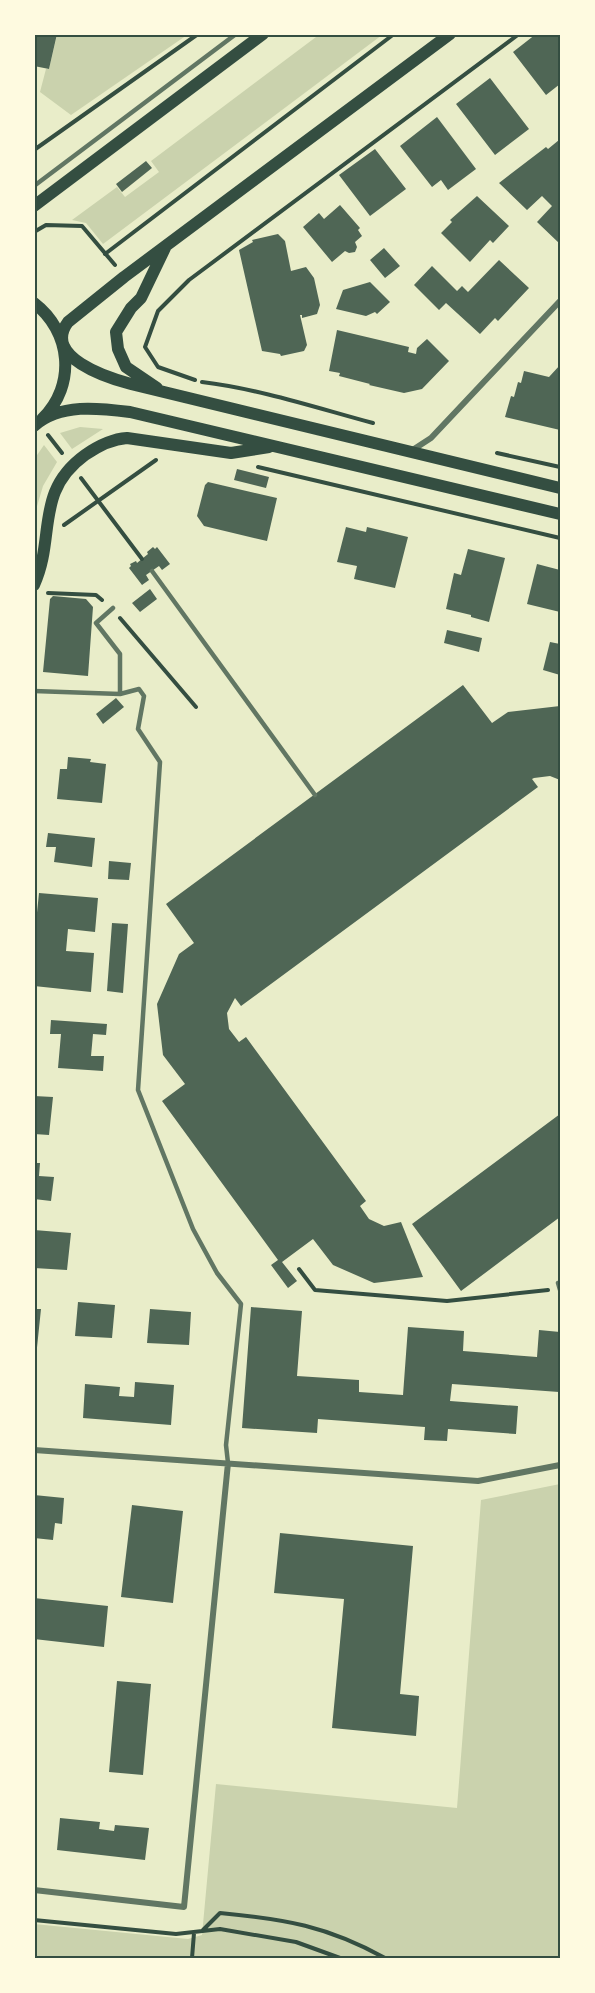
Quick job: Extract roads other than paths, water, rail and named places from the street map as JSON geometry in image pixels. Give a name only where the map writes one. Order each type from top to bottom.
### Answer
[{"type":"main road","points":[[34,206],[263,34]]},
{"type":"main road","points":[[36,424],[53,405],[62,385],[65,364],[62,340],[63,330],[68,322],[450,34]]},
{"type":"main road","points":[[164,393],[126,367],[118,349],[116,332],[131,308],[141,298],[165,247]]},
{"type":"main road","points":[[34,303],[52,320],[76,361],[88,369],[114,379],[561,488]]},
{"type":"main road","points":[[36,424],[49,416],[69,410],[119,411],[292,449],[561,513]]},
{"type":"main road","points":[[34,585],[42,564],[50,505],[55,489],[72,466],[92,450],[119,438],[231,453],[264,447],[292,449]]},
{"type":"street","points":[[410,452],[431,438],[561,301]]},
{"type":"street","points":[[34,1450],[478,1482],[561,1465]]},
{"type":"street","points":[[34,1890],[184,1907],[228,1463]]},
{"type":"lane","points":[[34,186],[236,34]]},
{"type":"lane","points":[[152,571],[315,795]]},
{"type":"lane","points":[[113,608],[96,623],[120,654],[120,694]]},
{"type":"lane","points":[[34,692],[120,694],[139,688],[144,696],[138,729],[160,762],[138,1090],[194,1229],[217,1273],[241,1304],[226,1445],[228,1463]]},
{"type":"lane","points":[[558,1283],[561,1290]]}]
